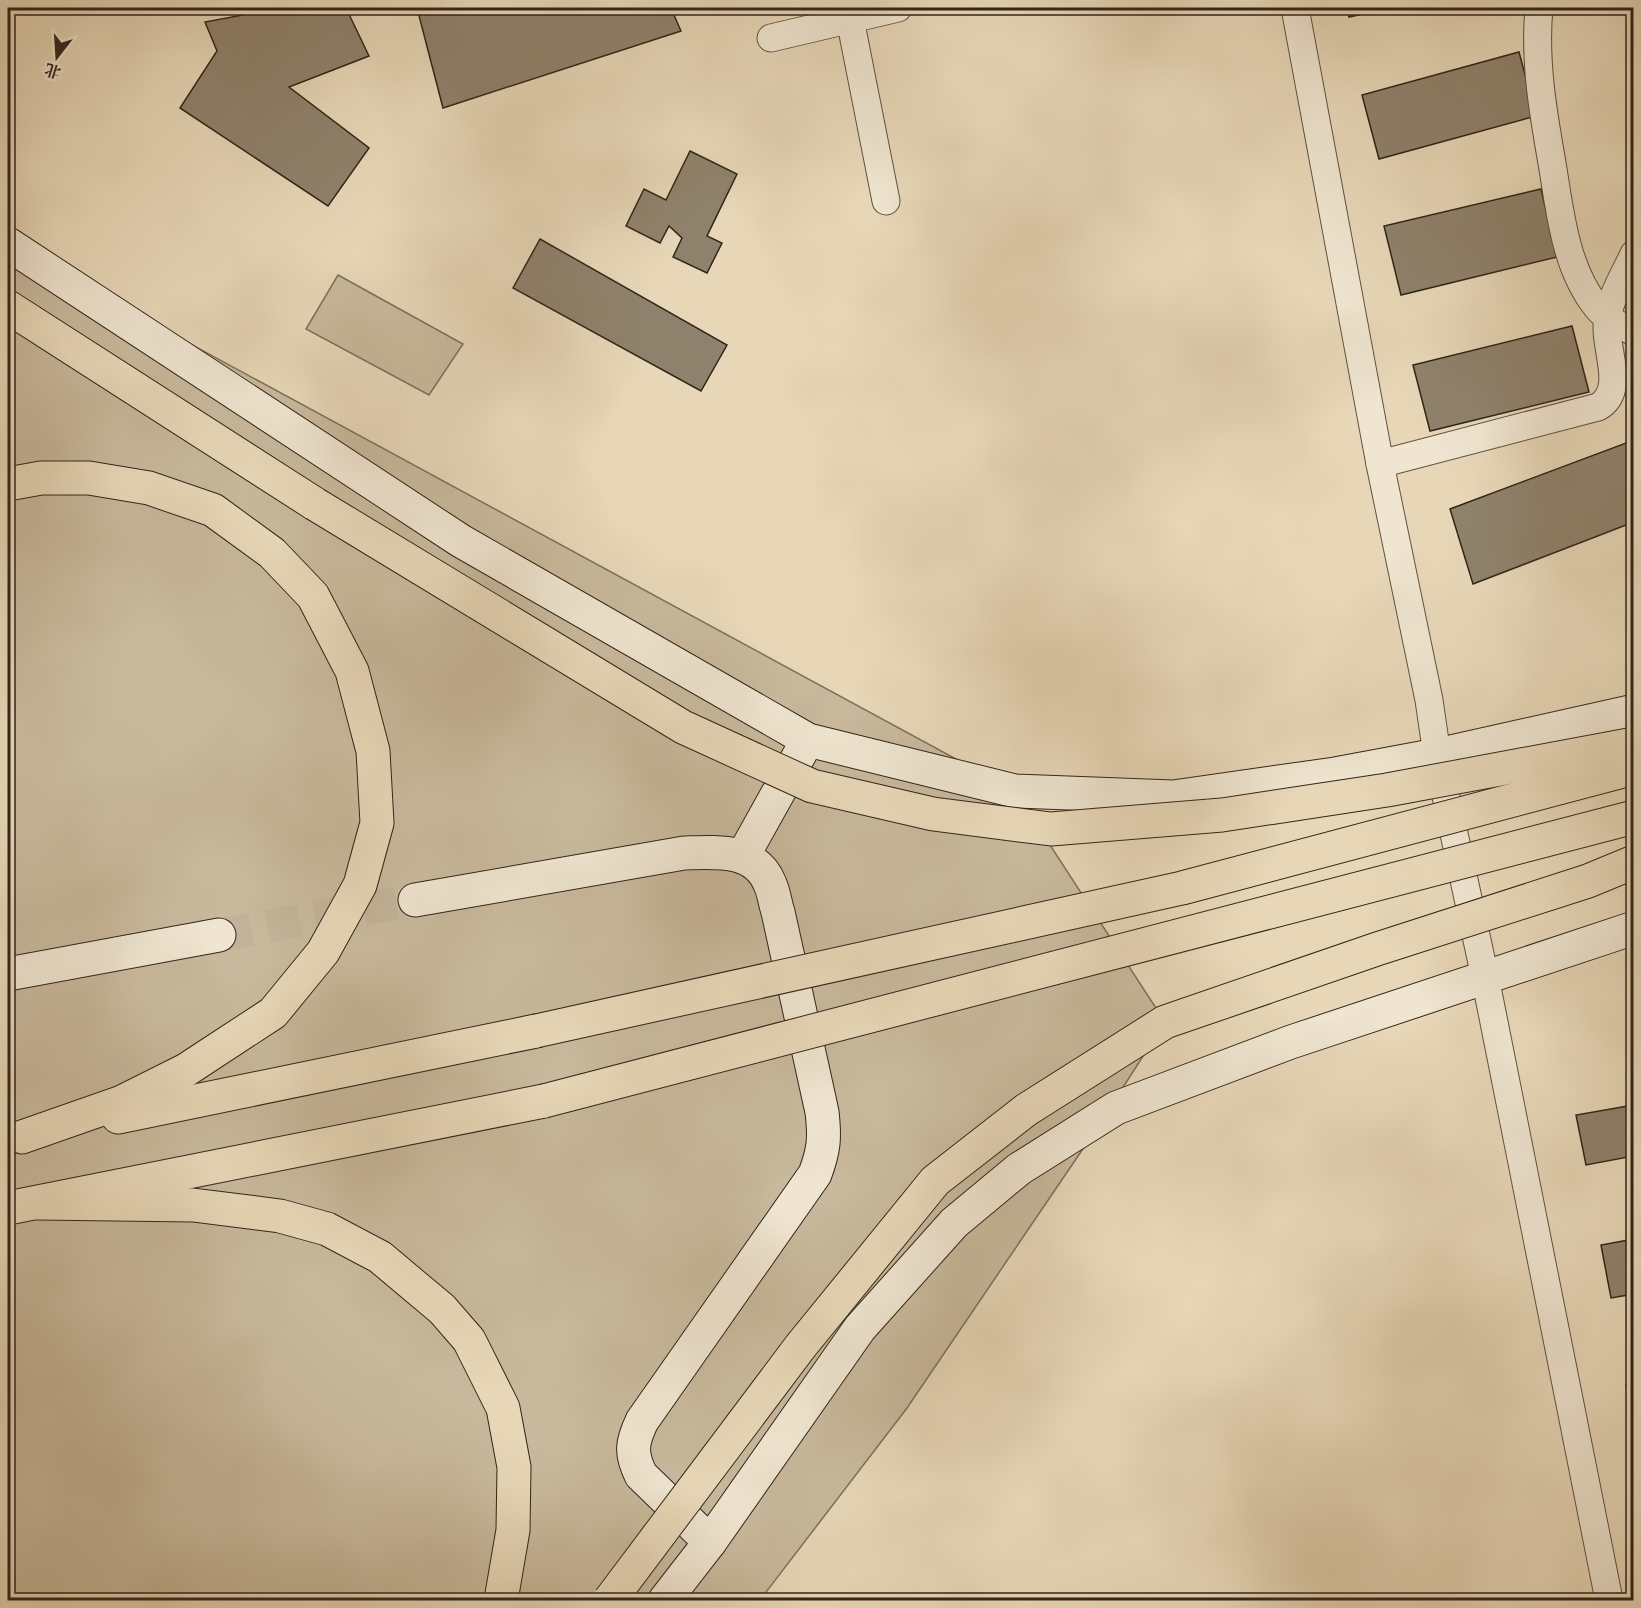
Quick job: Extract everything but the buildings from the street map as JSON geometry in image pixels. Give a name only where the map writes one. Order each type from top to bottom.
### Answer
[{"type":"highway","points":[[8,306],[315,504],[683,727],[812,786],[933,814],[1051,829],[1222,815],[1387,790],[1634,744]]},
{"type":"highway","points":[[8,484],[41,478],[89,478],[149,488],[213,510],[272,553],[313,596],[352,671],[373,751],[377,823],[360,885],[322,952],[273,1013],[186,1070],[122,1102],[15,1138]]},
{"type":"highway","points":[[1387,790],[1634,729]]},
{"type":"highway","points":[[15,1138],[537,1031],[1182,888],[1634,768]]},
{"type":"highway","points":[[23,1205],[544,1101],[1634,817]]},
{"type":"highway","points":[[610,1600],[800,1347],[935,1181],[1026,1110],[1165,1022],[1634,864]]},
{"type":"highway","points":[[23,1205],[193,1205],[280,1216],[327,1229],[380,1257],[442,1309],[469,1340],[503,1408],[514,1467],[514,1498],[513,1530],[501,1600]]},
{"type":"street","points":[[771,38],[898,8]]},
{"type":"street","points":[[1295,8],[1380,464],[1429,700],[1437,755],[1485,977],[1609,1600]]},
{"type":"street","points":[[1539,8],[1538,71],[1562,227],[1578,278],[1596,306],[1608,319],[1634,332]]},
{"type":"street","points":[[850,19],[885,201]]},
{"type":"street","points":[[8,244],[460,541],[808,740],[1015,791],[1173,796],[1335,774],[1437,755],[1634,711]]},
{"type":"street","points":[[1380,464],[1606,403],[1611,392],[1613,371],[1607,329],[1610,306],[1634,254]]},
{"type":"street","points":[[743,856],[808,740]]},
{"type":"street","points":[[415,900],[684,853],[718,852],[743,856],[760,867],[770,883],[820,1101],[825,1138],[823,1154],[815,1174],[642,1420],[633,1446],[633,1461],[641,1475],[710,1542]]},
{"type":"street","points":[[665,1600],[710,1542],[860,1328],[954,1223],[1019,1169],[1116,1108],[1291,1042],[1634,928]]},
{"type":"street","points":[[8,974],[219,935]]},
{"type":"shaded area","points":[[8,239],[19,251],[1015,791],[1165,1022],[1093,1134],[907,1408],[760,1600],[8,1600]]},
{"type":"shaded area","points":[[338,275],[463,344],[429,395],[306,329]]},
{"type":"tunnel","points":[[219,935],[415,900]]}]
